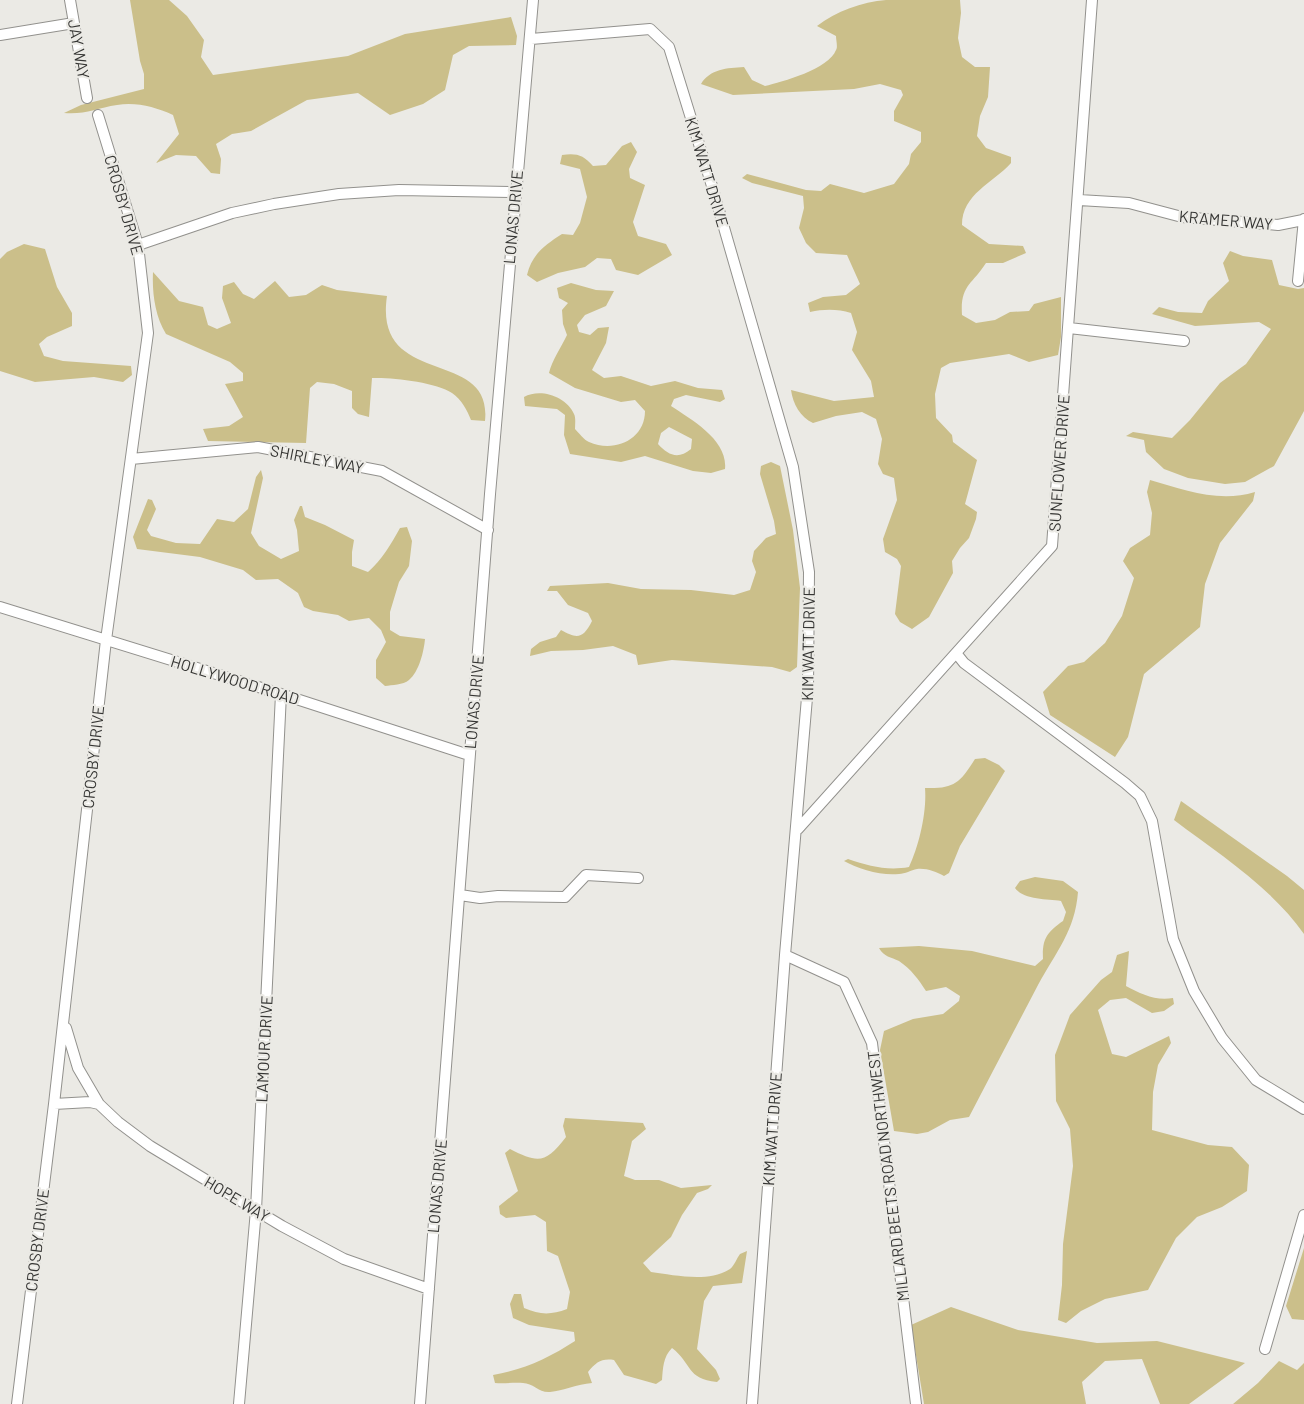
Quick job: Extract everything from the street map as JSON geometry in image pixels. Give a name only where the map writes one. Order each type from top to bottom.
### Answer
[{"type":"street","name":"JAY WAY","points":[[70,0],[87,98]]},
{"type":"street","name":"LONAS DRIVE","points":[[420,1404],[515,192],[533,0]]},
{"type":"street","name":"SUNFLOWER DRIVE","points":[[797,829],[1052,546],[1092,0]]},
{"type":"street","points":[[0,35],[74,23]]},
{"type":"street","name":"KIM WATT DRIVE","points":[[531,39],[650,29],[669,46],[793,467],[809,572],[808,686],[785,955],[752,1404]]},
{"type":"street","name":"CROSBY DRIVE","points":[[17,1404],[64,1021],[106,640],[148,333],[138,245],[98,115]]},
{"type":"street","points":[[138,245],[232,213],[339,194],[399,190],[515,192]]},
{"type":"street","name":"KRAMER WAY","points":[[1079,200],[1130,203],[1182,217],[1278,225],[1304,220]]},
{"type":"street","points":[[1298,281],[1304,220]]},
{"type":"street","points":[[1069,328],[1185,341]]},
{"type":"street","name":"SHIRLEY WAY","points":[[131,459],[258,447],[382,471],[488,530]]},
{"type":"street","name":"HOLLYWOOD ROAD","points":[[0,607],[470,755]]},
{"type":"street","points":[[956,653],[963,663],[1140,796],[1152,821],[1173,939],[1194,991],[1222,1038],[1256,1080],[1304,1109]]},
{"type":"street","name":"LAMOUR DRIVE","points":[[239,1404],[256,1210],[281,694]]},
{"type":"street","points":[[460,895],[480,898],[566,897],[586,875],[638,878]]},
{"type":"street","name":"MILLARD BEETS ROAD NORTHWEST","points":[[785,955],[844,982],[872,1043],[916,1404]]},
{"type":"street","name":"HOPE WAY","points":[[64,1021],[78,1068],[99,1104],[118,1122],[150,1146],[282,1226],[344,1259],[429,1289]]},
{"type":"street","points":[[54,1104],[90,1102],[99,1104]]},
{"type":"street","points":[[1264,1349],[1304,1215]]},
{"type":"shaded area","points":[[130,0],[169,0],[187,16],[204,40],[201,57],[213,75],[348,56],[405,34],[511,17],[517,36],[516,45],[469,46],[453,55],[445,90],[423,104],[390,115],[358,93],[307,100],[251,131],[232,134],[216,144],[221,159],[220,174],[211,173],[196,156],[176,155],[156,163],[179,134],[173,115],[166,112],[132,104],[78,113],[64,113],[81,105],[144,89],[144,74]]},
{"type":"shaded area","points":[[886,0],[960,0],[958,38],[962,57],[975,67],[990,67],[988,97],[980,116],[977,136],[986,148],[1011,157],[1011,163],[973,197],[963,214],[962,225],[989,244],[1023,246],[1026,253],[1003,263],[986,263],[965,291],[962,315],[976,323],[995,320],[1010,312],[1029,311],[1034,304],[1061,297],[1061,337],[1058,355],[1029,362],[1009,354],[950,363],[941,368],[935,394],[936,418],[952,435],[953,442],[977,460],[965,504],[977,512],[969,538],[952,561],[953,573],[929,617],[912,629],[900,622],[895,614],[901,566],[897,559],[885,552],[883,539],[897,500],[894,478],[883,474],[878,464],[882,439],[876,419],[862,412],[813,423],[798,410],[791,390],[834,401],[874,397],[871,381],[852,350],[857,332],[851,313],[831,310],[810,312],[808,303],[823,297],[846,295],[860,284],[847,255],[816,253],[806,243],[799,228],[804,208],[803,196],[752,183],[742,178],[747,174],[806,190],[821,191],[830,184],[864,193],[894,184],[909,164],[911,154],[921,142],[921,132],[894,121],[894,111],[903,95],[901,90],[880,84],[854,89],[733,95],[701,84],[714,72],[731,68],[744,67],[752,80],[765,86],[804,74],[832,57],[837,49],[836,36],[817,26],[850,8]]},
{"type":"shaded area","points":[[631,142],[637,152],[629,169],[630,178],[645,185],[633,222],[638,236],[666,244],[672,255],[638,275],[616,270],[611,259],[597,258],[585,267],[558,273],[537,282],[527,275],[532,261],[540,251],[562,234],[573,235],[580,223],[587,197],[580,169],[560,164],[562,155],[579,156],[593,166],[606,165],[622,146]]},
{"type":"shaded area","points":[[24,244],[45,249],[57,287],[72,313],[72,326],[47,337],[39,344],[44,356],[63,361],[131,366],[132,375],[123,382],[94,377],[35,382],[0,371],[0,259],[7,252]]},
{"type":"shaded area","points":[[1230,251],[1243,256],[1272,260],[1279,285],[1304,288],[1304,411],[1274,466],[1245,482],[1225,484],[1188,478],[1164,469],[1146,452],[1144,440],[1126,436],[1133,432],[1172,438],[1220,383],[1246,364],[1271,329],[1259,322],[1195,326],[1152,314],[1159,307],[1178,312],[1202,313],[1208,301],[1229,281],[1223,263]]},
{"type":"shaded area","points":[[153,272],[179,301],[203,307],[208,325],[217,329],[231,323],[222,298],[223,286],[234,282],[243,294],[254,299],[275,281],[289,297],[306,295],[322,285],[337,290],[387,296],[388,325],[398,345],[414,357],[454,373],[471,383],[483,398],[485,421],[471,420],[459,399],[445,389],[413,381],[372,378],[369,417],[358,414],[352,408],[352,391],[334,384],[317,382],[310,388],[306,443],[208,441],[203,429],[229,426],[243,417],[225,384],[243,381],[243,373],[230,362],[166,334],[155,304]]},
{"type":"shaded area","points":[[571,283],[596,290],[614,291],[606,306],[585,315],[577,325],[579,332],[590,335],[598,328],[609,327],[606,343],[592,370],[604,378],[621,376],[651,386],[675,381],[698,388],[722,390],[725,399],[720,402],[686,395],[674,399],[671,406],[698,424],[715,440],[721,449],[725,469],[711,473],[693,471],[645,456],[621,462],[570,454],[564,435],[565,415],[557,409],[525,406],[524,397],[530,394],[545,394],[559,398],[574,414],[575,429],[587,441],[599,445],[618,445],[626,442],[640,430],[644,421],[645,411],[635,400],[621,402],[575,388],[549,373],[567,335],[562,310],[568,303],[559,298],[557,288]],"holes":[[[669,427],[692,439],[691,449],[677,455],[669,453],[658,444],[661,433]]]},
{"type":"shaded area","points":[[771,462],[780,466],[793,530],[800,588],[797,667],[790,672],[772,667],[672,660],[638,665],[636,655],[613,646],[551,651],[530,656],[531,649],[540,642],[556,637],[561,630],[579,636],[586,631],[592,621],[588,613],[568,605],[557,591],[547,591],[550,586],[608,583],[641,589],[691,590],[734,595],[750,590],[756,572],[752,561],[754,551],[766,538],[776,534],[760,474],[761,466]]},
{"type":"shaded area","points":[[261,470],[263,478],[251,533],[259,546],[281,559],[299,551],[294,520],[300,506],[302,506],[305,517],[354,540],[352,566],[368,572],[390,546],[400,528],[407,527],[412,541],[409,566],[399,582],[390,612],[390,630],[400,636],[425,639],[418,667],[407,682],[385,686],[376,678],[376,660],[386,642],[381,630],[369,618],[349,621],[338,615],[313,611],[304,607],[298,593],[278,579],[256,580],[243,570],[200,557],[137,549],[133,537],[148,499],[152,500],[156,509],[147,530],[151,536],[176,543],[200,544],[217,519],[234,522],[248,509],[256,477]]},
{"type":"shaded area","points":[[1150,480],[1215,496],[1255,492],[1253,501],[1220,543],[1205,584],[1200,627],[1144,674],[1128,737],[1115,757],[1050,715],[1043,692],[1068,666],[1084,662],[1105,643],[1122,616],[1134,578],[1123,561],[1130,548],[1150,535],[1152,513],[1147,492]]},
{"type":"shaded area","points":[[985,758],[1005,771],[960,846],[949,873],[944,876],[921,869],[901,874],[885,874],[856,867],[844,861],[848,859],[886,868],[909,867],[922,829],[925,788],[950,786],[965,774],[975,759]]},
{"type":"shaded area","points":[[1181,801],[1304,890],[1304,934],[1291,917],[1260,886],[1174,820]]},
{"type":"shaded area","points":[[1035,877],[1063,881],[1078,892],[1073,918],[1064,941],[1038,985],[969,1117],[950,1120],[928,1132],[917,1134],[894,1131],[880,1050],[884,1031],[913,1019],[943,1014],[959,1001],[960,996],[946,987],[926,991],[907,968],[899,961],[885,955],[879,948],[919,946],[972,951],[1035,966],[1043,959],[1043,946],[1047,937],[1063,921],[1066,912],[1061,901],[1029,897],[1015,888],[1020,881]]},
{"type":"shaded area","points":[[1129,951],[1126,986],[1154,998],[1173,998],[1174,1004],[1164,1011],[1152,1013],[1126,998],[1110,1000],[1098,1010],[1112,1054],[1126,1057],[1169,1036],[1171,1043],[1158,1065],[1153,1092],[1152,1130],[1208,1145],[1232,1147],[1249,1165],[1247,1191],[1222,1207],[1197,1217],[1176,1238],[1148,1290],[1105,1299],[1081,1311],[1066,1323],[1058,1320],[1063,1244],[1073,1166],[1070,1129],[1056,1101],[1055,1055],[1070,1015],[1101,980],[1112,972],[1117,955]]},
{"type":"shaded area","points":[[565,1118],[643,1123],[646,1129],[632,1141],[624,1176],[635,1180],[659,1180],[681,1188],[712,1185],[697,1193],[671,1237],[643,1263],[651,1272],[691,1277],[712,1276],[730,1269],[740,1254],[747,1251],[742,1283],[713,1286],[704,1301],[697,1349],[716,1370],[720,1379],[717,1382],[700,1378],[694,1374],[672,1348],[665,1359],[662,1380],[656,1384],[624,1375],[614,1360],[600,1362],[588,1372],[592,1383],[555,1391],[546,1392],[527,1383],[495,1383],[493,1375],[536,1362],[575,1341],[574,1332],[529,1325],[513,1318],[510,1304],[514,1294],[521,1294],[524,1308],[546,1313],[567,1309],[570,1292],[558,1256],[547,1251],[546,1222],[535,1215],[506,1218],[500,1214],[499,1206],[518,1191],[505,1153],[510,1149],[535,1159],[547,1156],[566,1137],[563,1126]]},
{"type":"shaded area","points":[[1304,1248],[1304,1320],[1292,1319],[1286,1306]]},
{"type":"shaded area","points":[[951,1307],[1018,1330],[1097,1343],[1157,1341],[1245,1363],[1189,1404],[1160,1404],[1142,1359],[1105,1361],[1082,1382],[1086,1404],[924,1404],[911,1325]]},
{"type":"shaded area","points":[[1279,1361],[1297,1370],[1304,1363],[1304,1404],[1233,1404],[1258,1383]]}]
